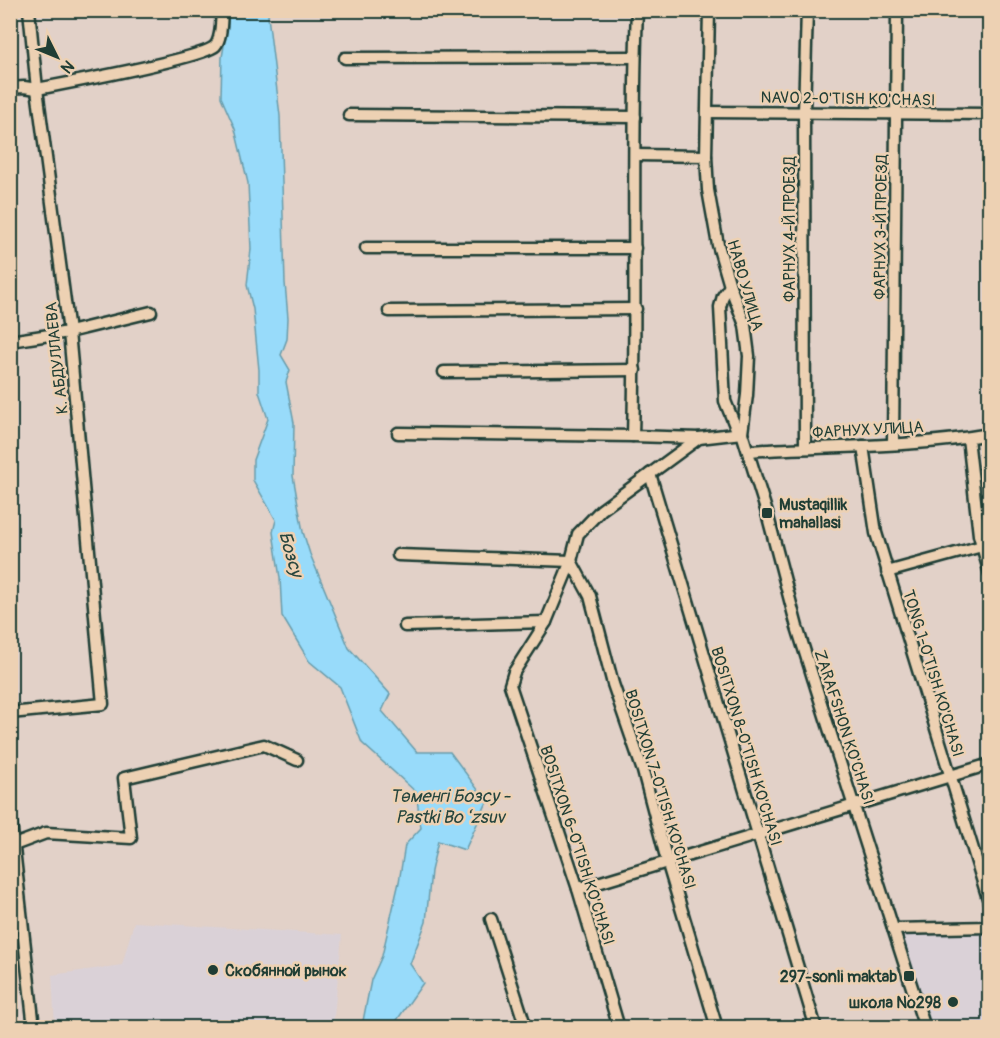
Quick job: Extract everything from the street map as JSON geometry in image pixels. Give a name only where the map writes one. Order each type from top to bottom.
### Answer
[{"type":"street","name":"К. АБДУЛЛАЕВА","points":[[10,713],[103,704],[69,332],[29,10]]},
{"type":"street","points":[[10,88],[37,89],[176,60],[212,49],[220,36],[222,10]]},
{"type":"street","points":[[633,436],[636,309],[635,57],[637,10]]},
{"type":"street","name":"НАВО УЛИЦА","points":[[709,10],[706,156],[710,201],[718,245],[745,325],[749,356],[747,395],[740,433]]},
{"type":"street","name":"ФАРНУХ 4-Й ПРОЕЗД","points":[[805,447],[804,112],[807,10]]},
{"type":"street","name":"ФАРНУХ 3-Й ПРОЕЗД","points":[[893,444],[897,10]]},
{"type":"street","points":[[345,57],[635,57]]},
{"type":"street","name":"NAVO 2-O'TISH KO'CHASI","points":[[706,112],[990,114]]},
{"type":"street","points":[[349,115],[635,117]]},
{"type":"street","points":[[635,155],[706,156]]},
{"type":"street","points":[[366,248],[635,248]]},
{"type":"street","name":"ZARAFSHON KO'CHASI","points":[[730,286],[723,296],[720,307],[725,401],[748,451],[797,627],[925,1028]]},
{"type":"street","points":[[389,311],[636,309]]},
{"type":"street","points":[[10,341],[69,332],[151,312]]},
{"type":"street","points":[[444,372],[635,370]]},
{"type":"street","points":[[398,433],[699,438],[740,433]]},
{"type":"street","name":"ФАРНУХ УЛИЦА","points":[[748,451],[893,444],[990,434]]},
{"type":"street","points":[[405,626],[546,622],[571,561],[578,534],[601,510],[699,438]]},
{"type":"street","points":[[968,438],[979,535],[990,574]]},
{"type":"street","name":"TONG 1-O'TISH KO'CHASI","points":[[863,446],[876,533],[990,906]]},
{"type":"street","name":"BOSITXON 8-O'TISH KO'CHASI","points":[[650,474],[816,1028]]},
{"type":"street","points":[[887,572],[982,546]]},
{"type":"street","points":[[398,555],[571,561]]},
{"type":"street","name":"BOSITXON 7-O'TISH KO'CHASI","points":[[571,561],[590,596],[717,1028]]},
{"type":"street","name":"BOSITXON 6-O'TISH KO'CHASI","points":[[546,622],[514,672],[510,685],[578,889],[619,1028]]},
{"type":"street","points":[[14,845],[46,833],[131,838],[124,778],[264,745],[297,760]]},
{"type":"street","points":[[578,889],[990,764]]},
{"type":"street","points":[[11,816],[34,1028]]},
{"type":"street","points":[[491,919],[526,1028]]},
{"type":"street","points":[[893,929],[990,927]]},
{"type":"shaded area","name":"Скобянной рынок","points":[[134,922],[342,935],[333,1027],[55,1027],[52,975],[122,965]]},
{"type":"shaded area","name":"школа №298","points":[[989,927],[989,1027],[925,1027],[893,929]]},
{"type":"water","name":"Төменгі Бозсу - Pastki Boʻzsuv","points":[[228,11],[269,11],[280,116],[288,318],[287,339],[281,355],[290,370],[286,382],[294,423],[293,476],[303,532],[310,554],[349,648],[390,694],[382,711],[417,752],[450,752],[487,802],[465,850],[438,841],[431,871],[426,922],[410,964],[423,983],[397,1020],[396,1027],[363,1027],[363,1021],[371,980],[382,956],[405,845],[421,828],[416,792],[362,743],[340,687],[309,661],[282,616],[280,578],[273,532],[276,520],[253,480],[253,460],[268,419],[259,392],[253,309],[247,285],[251,249],[248,183],[235,129],[221,97],[222,57]]},
{"type":"place","name":"Mustaqillik mahallasi","points":[[767,513]]},
{"type":"place","name":"Скобянной рынок","points":[[213,970]]},
{"type":"place","name":"297-sonli maktab","points":[[909,976]]},
{"type":"place","name":"школа №298","points":[[953,1002]]},
{"type":"water label","name":"Бозсу","points":[[291,554]]}]
